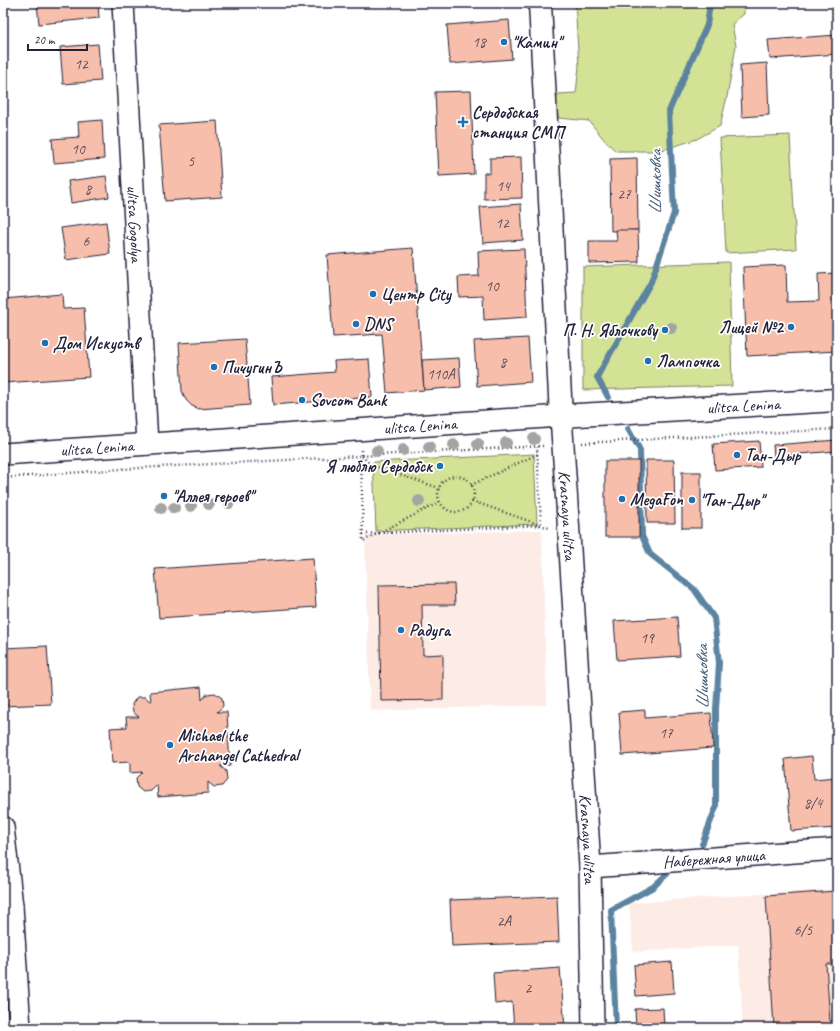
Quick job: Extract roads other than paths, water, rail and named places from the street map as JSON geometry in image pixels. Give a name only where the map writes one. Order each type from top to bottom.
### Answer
[{"type":"main road","name":"Krasnaya ulitsa","points":[[540,3],[546,149],[561,416]]},
{"type":"main road","name":"ulitsa Lenina","points":[[561,416],[837,400]]},
{"type":"street","name":"ulitsa Gogolya","points":[[123,3],[147,444]]},
{"type":"street","name":"ulitsa Lenina","points":[[3,454],[561,416]]},
{"type":"street","name":"Krasnaya ulitsa","points":[[561,416],[590,867],[593,1028]]},
{"type":"street","points":[[3,827],[8,906],[20,1028]]},
{"type":"street","name":"Набережная улица","points":[[590,867],[837,849]]},
{"type":"waterway","name":"Шишковка","points":[[608,397],[597,377],[651,282],[674,213],[669,111],[707,25],[710,3]]},
{"type":"waterway","name":"Шишковка","points":[[628,429],[640,450],[642,536],[650,554],[694,589],[714,618],[719,663],[716,709],[716,807],[702,844]]},
{"type":"waterway","name":"Шишковка","points":[[616,1028],[611,910],[653,887],[668,873]]},
{"type":"place","name":"\"Камин\"","points":[[504,42]]},
{"type":"place","name":"Сердобская станция СМП","points":[[463,122]]},
{"type":"place","name":"Центр City","points":[[373,294]]},
{"type":"place","name":"DNS","points":[[356,324]]},
{"type":"place","name":"Лицей №2","points":[[791,327]]},
{"type":"place","name":"П. Н. Яблочкову","points":[[665,330]]},
{"type":"place","name":"Дом Искуств","points":[[45,343]]},
{"type":"place","name":"Лампочка","points":[[648,361]]},
{"type":"place","name":"ПичугинЪ","points":[[214,367]]},
{"type":"place","name":"Sovcom Bank","points":[[302,400]]},
{"type":"place","name":"Тан-Дыр","points":[[737,455]]},
{"type":"place","name":"Я люблю Сердобск","points":[[440,466]]},
{"type":"place","name":"\"Аллея героев\"","points":[[164,496]]},
{"type":"place","name":"MegaFon","points":[[622,499]]},
{"type":"place","name":"\"Тан-Дыр\"","points":[[692,500]]},
{"type":"place","name":"Радуга","points":[[401,630]]},
{"type":"place","name":"Michael the Archangel Cathedral","points":[[170,745]]}]
